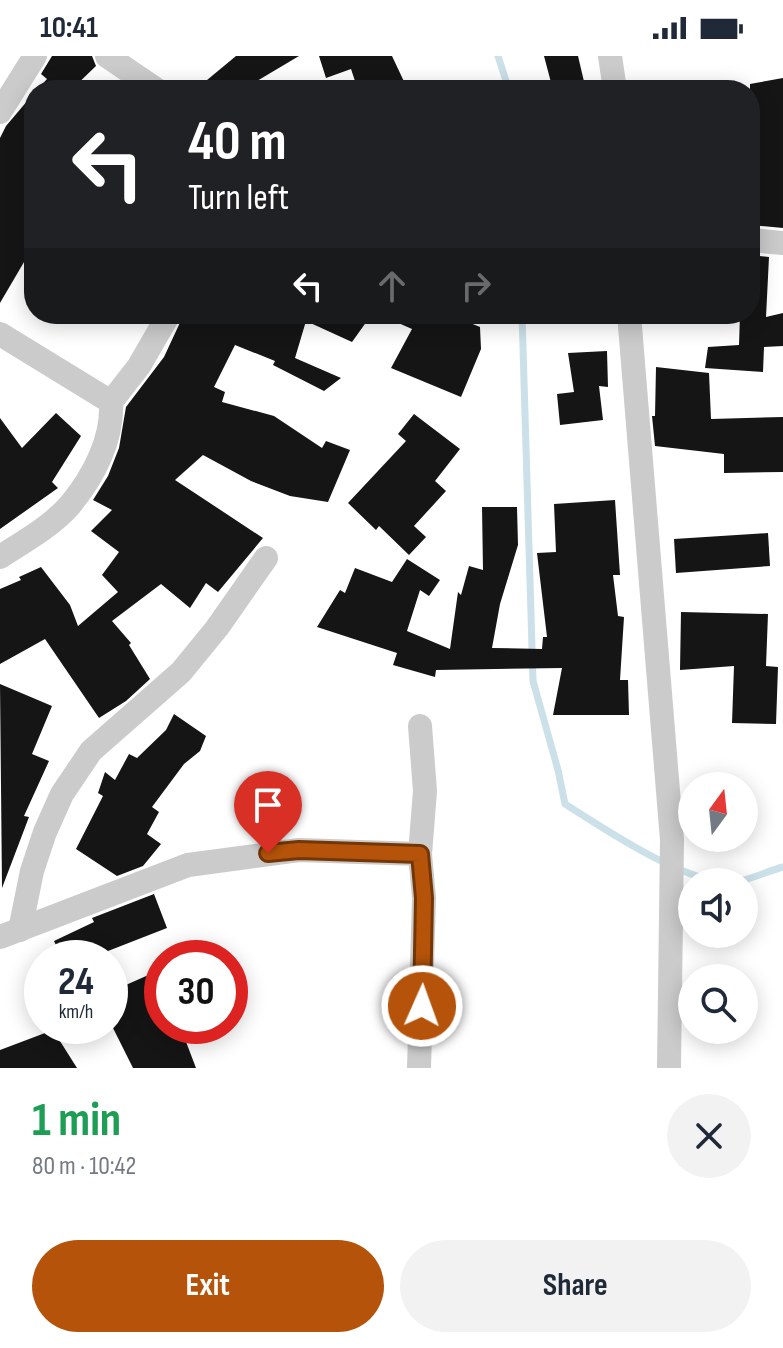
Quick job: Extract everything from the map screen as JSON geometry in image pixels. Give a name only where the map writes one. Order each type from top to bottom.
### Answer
[{"type":"street","points":[[0,112],[35,56]]},
{"type":"street","points":[[107,56],[142,80]]},
{"type":"street","points":[[610,56],[614,80]]},
{"type":"street","points":[[760,241],[783,243]]},
{"type":"street","points":[[0,557],[28,540],[70,506],[104,450],[112,420],[111,402],[139,366],[163,324]]},
{"type":"street","points":[[630,324],[672,840],[669,1068]]},
{"type":"street","points":[[0,334],[111,402]]},
{"type":"street","points":[[10,934],[45,832],[62,794],[91,751],[181,672],[217,628],[266,558]]},
{"type":"street","points":[[419,1068],[424,911],[420,854],[425,791],[420,726]]},
{"type":"street","points":[[10,934],[188,865],[299,850],[420,854]]},
{"type":"building","points":[[52,56],[92,56],[96,66],[81,80],[46,80],[41,74]]},
{"type":"building","points":[[236,56],[299,56],[259,80],[207,80]]},
{"type":"building","points":[[319,56],[392,56],[403,80],[355,80],[351,69],[326,78]]},
{"type":"building","points":[[544,56],[578,56],[584,80],[550,80]]},
{"type":"building","points":[[783,78],[783,228],[760,226],[760,82]]},
{"type":"building","points":[[24,105],[24,262],[0,303],[0,138]]},
{"type":"building","points":[[760,256],[769,257],[766,317],[783,313],[783,346],[764,347],[763,372],[705,368],[708,347],[739,345],[740,324],[760,324]]},
{"type":"building","points":[[179,324],[305,324],[295,358],[341,378],[324,391],[273,365],[275,361],[235,345],[214,387],[225,392],[222,402],[274,416],[322,448],[326,441],[350,450],[328,502],[290,496],[251,481],[203,455],[175,480],[263,538],[218,592],[206,583],[190,608],[161,584],[112,621],[131,643],[129,645],[150,679],[126,701],[99,718],[45,639],[0,664],[0,589],[41,567],[70,605],[78,626],[118,592],[102,575],[119,552],[91,531],[112,510],[93,500],[108,476],[119,448],[126,407],[164,357]]},
{"type":"building","points":[[313,324],[365,324],[352,342]]},
{"type":"building","points":[[401,324],[473,324],[480,327],[481,349],[461,397],[391,368],[412,329]]},
{"type":"building","points":[[607,351],[608,387],[599,386],[603,420],[560,425],[557,394],[574,392],[568,353]]},
{"type":"building","points":[[656,367],[709,373],[711,419],[783,417],[783,472],[724,473],[724,454],[655,446],[652,416],[655,416]]},
{"type":"building","points":[[56,413],[81,436],[52,482],[58,488],[0,529],[0,418],[22,448]]},
{"type":"building","points":[[414,414],[460,449],[435,481],[446,491],[414,526],[426,537],[409,555],[379,526],[376,530],[348,503],[406,441],[398,434]]},
{"type":"building","points":[[615,500],[620,575],[613,575],[618,616],[624,617],[620,680],[628,680],[629,715],[553,715],[562,668],[436,670],[435,677],[393,665],[397,653],[317,627],[340,590],[345,593],[355,568],[392,582],[407,559],[440,580],[429,596],[420,590],[407,631],[450,649],[458,592],[461,595],[469,566],[483,570],[482,507],[517,507],[518,545],[500,604],[492,648],[542,649],[543,637],[547,637],[537,553],[556,552],[554,504]]},
{"type":"building","points":[[768,533],[770,566],[676,573],[674,539]]},
{"type":"building","points":[[681,612],[768,614],[766,666],[778,667],[776,724],[732,723],[734,666],[680,670]]},
{"type":"building","points":[[0,684],[52,706],[32,754],[49,761],[24,816],[29,817],[2,888]]},
{"type":"building","points":[[174,714],[206,736],[200,751],[184,764],[152,807],[159,812],[147,834],[161,844],[143,866],[117,876],[76,849],[103,796],[98,793],[105,772],[115,780],[129,754],[137,758],[166,730]]},
{"type":"building","points":[[154,894],[167,928],[128,943],[128,940],[56,940],[94,922],[92,918]]},
{"type":"building","points":[[144,977],[144,1044],[187,1044],[196,1068],[133,1068],[121,1044],[128,1044],[128,984]]},
{"type":"building","points":[[24,1041],[24,1044],[62,1044],[77,1068],[0,1068],[0,1050]]},
{"type":"waterway","points":[[498,56],[506,80]]},
{"type":"waterway","points":[[522,324],[533,681],[565,804],[648,854],[696,876],[736,882],[783,867]]},
{"type":"route","points":[[268,853],[299,850],[420,854],[424,898],[422,1006]]}]
